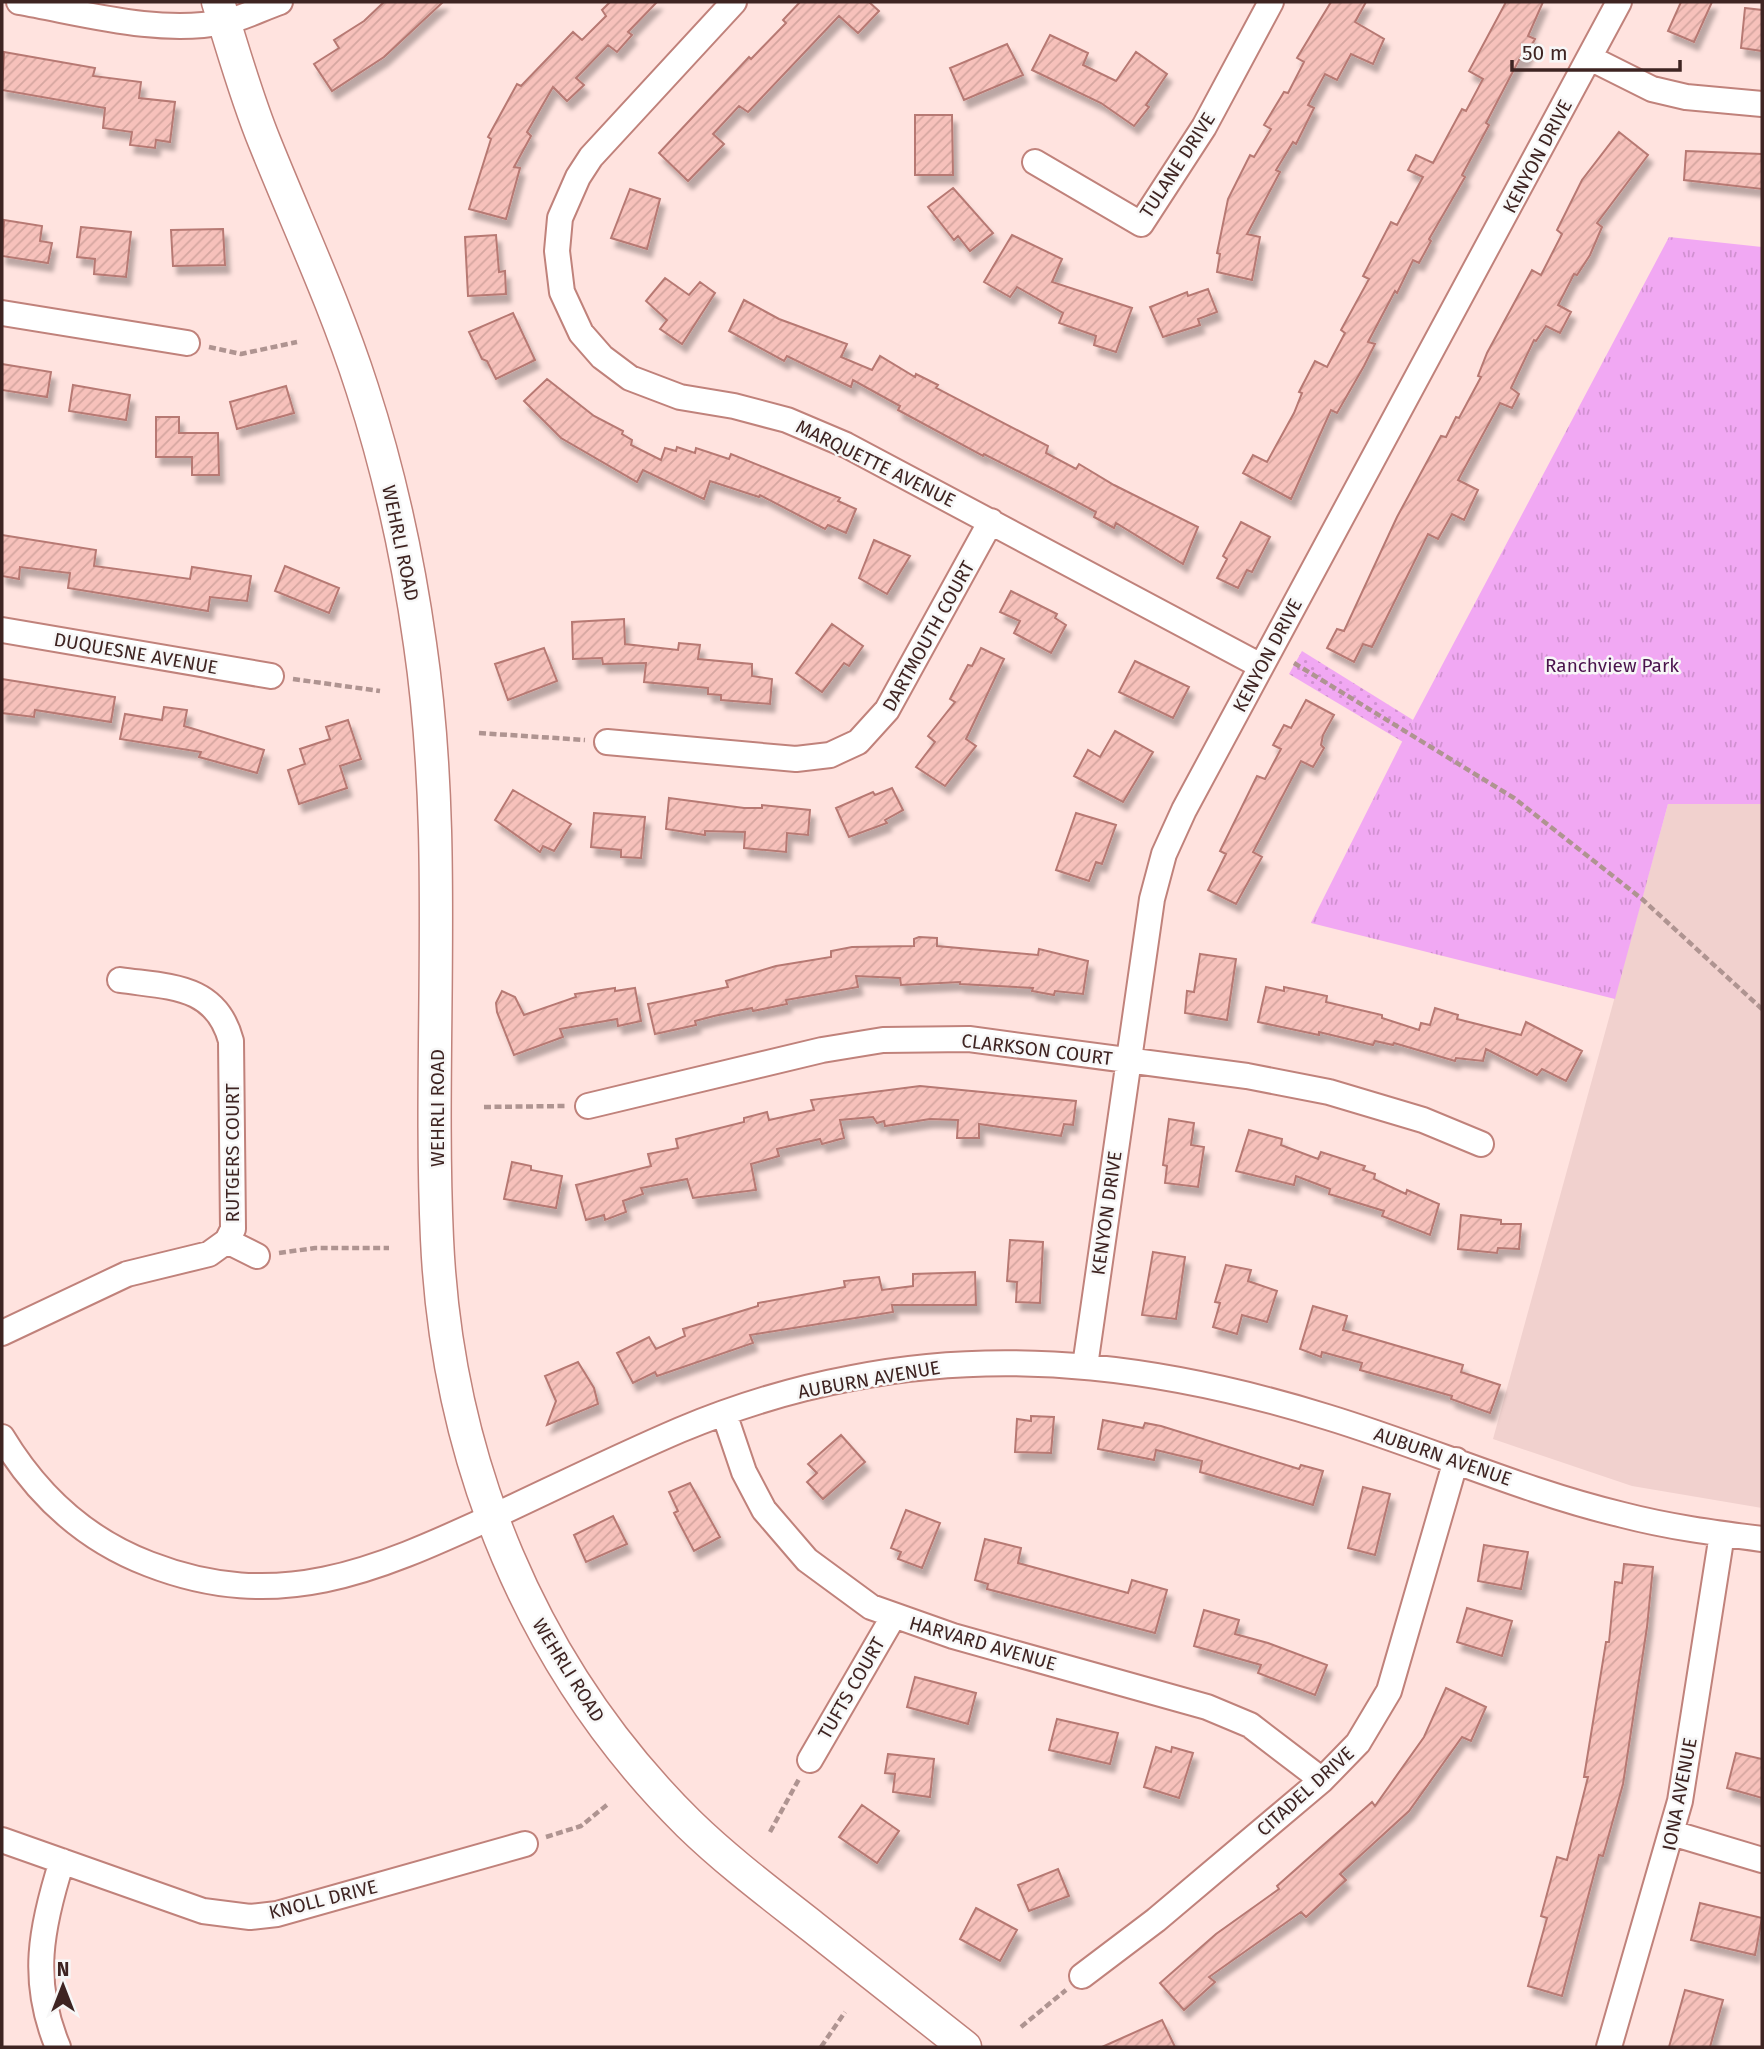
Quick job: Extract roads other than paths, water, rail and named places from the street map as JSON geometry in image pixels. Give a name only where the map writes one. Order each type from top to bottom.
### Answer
[{"type":"street","points":[[19,2],[145,23],[280,2]]},
{"type":"street","name":"MARQUETTE AVENUE","points":[[734,2],[592,157],[578,177],[561,218],[556,251],[562,292],[574,322],[602,357],[650,388],[787,420],[857,451],[1261,666]]},
{"type":"street","name":"TULANE DRIVE","points":[[1035,162],[1141,224],[1204,127],[1271,2]]},
{"type":"street","name":"KENYON DRIVE","points":[[1085,1366],[1152,899],[1164,854],[1184,810],[1619,2]]},
{"type":"street","name":"WEHRLI ROAD","points":[[221,12],[263,139],[318,268],[360,383],[402,536],[428,698],[435,795],[437,1229],[443,1327],[471,1461],[514,1575],[560,1662],[596,1716],[644,1776],[691,1826],[747,1875],[965,2047]]},
{"type":"street","points":[[1590,58],[1652,89],[1686,97],[1762,104]]},
{"type":"street","points":[[2,313],[187,343]]},
{"type":"street","name":"DARTMOUTH COURT","points":[[607,742],[796,759],[830,755],[858,742],[887,710],[991,521]]},
{"type":"street","name":"DUQUESNE AVENUE","points":[[2,631],[271,676]]},
{"type":"street","name":"RUTGERS COURT","points":[[2,1333],[127,1274],[209,1254],[227,1241],[233,1229],[235,1213],[231,1041],[227,1027],[213,1005],[195,993],[120,980]]},
{"type":"street","name":"CLARKSON COURT","points":[[588,1106],[822,1050],[883,1040],[970,1039],[1247,1076],[1329,1093],[1423,1120],[1481,1144]]},
{"type":"street","points":[[227,1241],[257,1256]]},
{"type":"street","name":"AUBURN AVENUE","points":[[2,1437],[25,1472],[57,1507],[88,1533],[125,1555],[179,1576],[215,1584],[281,1587],[353,1575],[413,1553],[723,1413],[792,1391],[908,1369],[1029,1362],[1152,1374],[1258,1397],[1619,1514],[1762,1539]]},
{"type":"street","name":"HARVARD AVENUE","points":[[723,1413],[744,1472],[764,1510],[807,1560],[848,1592],[893,1617],[1207,1707],[1250,1725],[1322,1780]]},
{"type":"street","name":"CITADEL DRIVE","points":[[1082,1976],[1156,1920],[1322,1780],[1358,1743],[1389,1691],[1456,1460]]},
{"type":"street","name":"IONA AVENUE","points":[[1609,2047],[1680,1801],[1722,1534]]},
{"type":"street","name":"TUFTS COURT","points":[[810,1760],[893,1617]]},
{"type":"street","points":[[1672,1833],[1762,1860]]},
{"type":"street","name":"KNOLL DRIVE","points":[[2,1840],[203,1911],[250,1917],[277,1914],[525,1844]]},
{"type":"street","points":[[58,2047],[43,2002],[40,1961],[44,1916],[62,1861]]},
{"type":"park label","name":"Ranchview Park","points":[[1612,665]]}]
